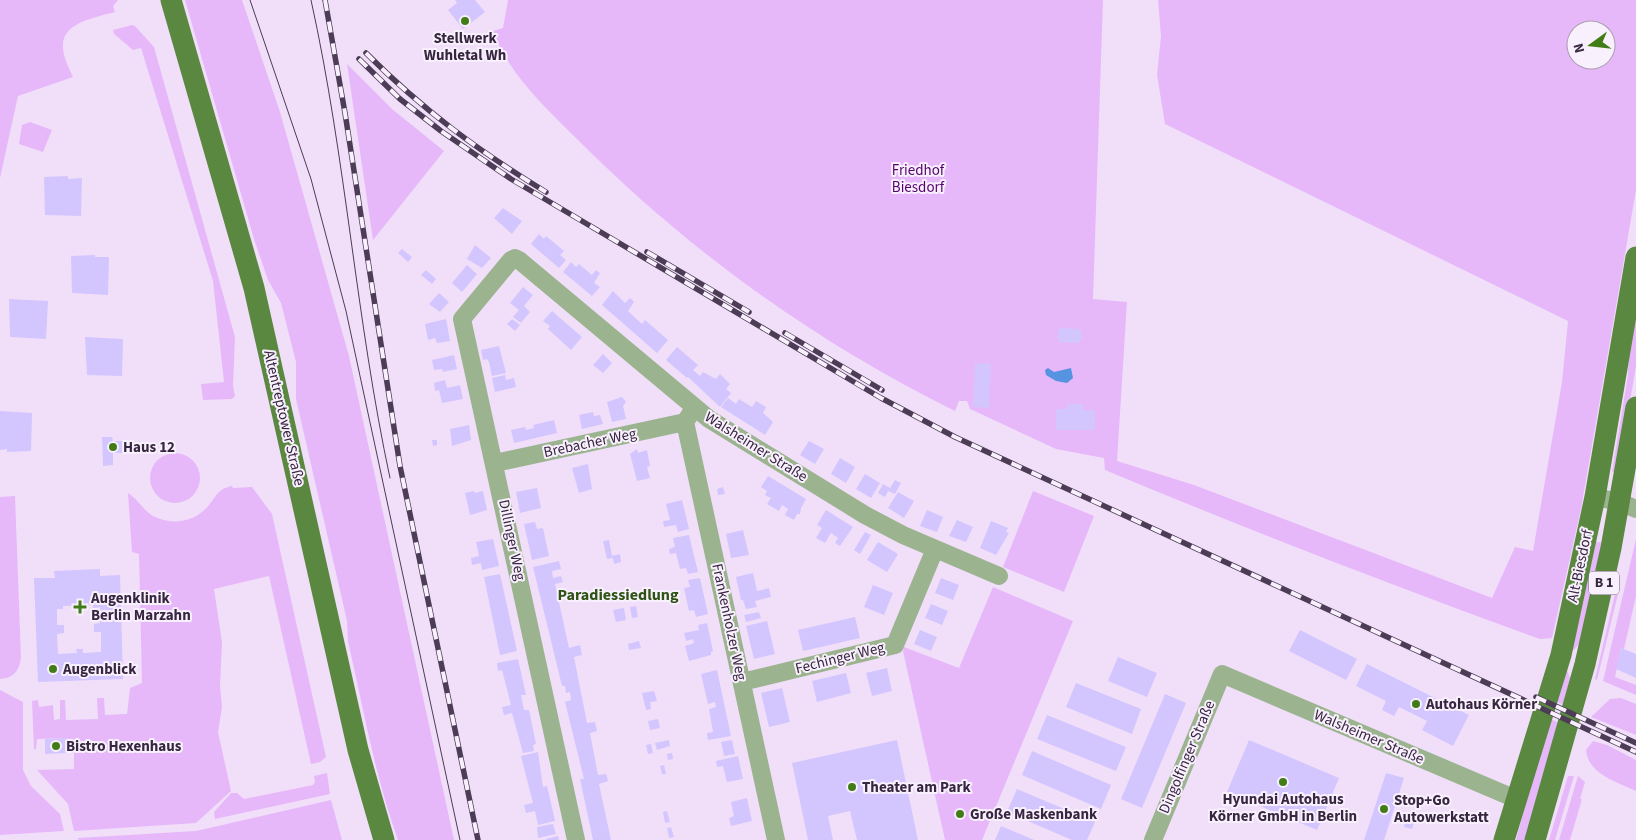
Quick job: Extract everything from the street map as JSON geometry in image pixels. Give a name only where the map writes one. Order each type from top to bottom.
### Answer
[{"type":"main road","name":"Altentreptower Straße","points":[[158,0],[241,285],[346,760],[370,840]]},
{"type":"main road","name":"Altentreptower Straße","points":[[171,0],[254,288],[358,750],[384,840]]},
{"type":"main road","name":"Alt-Biesdorf","points":[[1504,840],[1561,655],[1596,497],[1636,257]]},
{"type":"main road","name":"Alt-Biesdorf","points":[[1535,840],[1628,505],[1636,407]]},
{"type":"street","name":"Walsheimer Straße","points":[[515,258],[709,419],[865,515],[934,549],[999,576]]},
{"type":"street","name":"Dillinger Weg","points":[[515,258],[462,319],[576,840]]},
{"type":"street","points":[[685,422],[695,407]]},
{"type":"street","name":"Brebacher Weg","points":[[495,463],[685,422]]},
{"type":"street","name":"Frankenholzer Weg","points":[[685,422],[776,840]]},
{"type":"street","points":[[1596,497],[1628,505]]},
{"type":"street","name":"Fechinger Weg","points":[[742,682],[895,645],[934,549]]},
{"type":"street","name":"Walsheimer Straße","points":[[1222,674],[1516,799]]},
{"type":"street","name":"Dingolfinger Straße","points":[[1152,840],[1222,674]]},
{"type":"green space","points":[[0,0],[118,0],[113,6],[115,12],[82,22],[68,32],[64,39],[63,51],[73,77],[18,96],[0,178]]},
{"type":"green space","points":[[185,0],[242,0],[280,112],[349,356],[454,840],[398,840],[390,816],[370,741],[348,641],[347,621],[296,399],[296,362],[281,303],[268,280],[254,239]]},
{"type":"green space","name":"Friedhof Biesdorf","points":[[508,0],[1103,0],[1093,299],[1127,302],[1117,461],[1194,485],[1492,598],[1515,547],[1533,551],[1562,382],[1568,321],[1165,124],[1157,75],[1161,36],[1158,0],[1636,0],[1636,190],[1581,509],[1552,638],[1540,639],[1376,578],[1105,470],[1104,458],[1056,449],[970,409],[967,401],[959,401],[955,411],[903,384],[803,324],[709,256],[664,219],[620,181],[553,116],[518,76],[500,47],[493,31],[503,28]]},
{"type":"green space","points":[[132,25],[154,47],[235,337],[233,386],[235,396],[232,399],[203,400],[201,384],[224,382],[213,281],[141,48],[133,50],[114,34],[113,30]]},
{"type":"green space","points":[[347,64],[392,109],[444,151],[373,240]]},
{"type":"green space","points":[[30,122],[52,130],[43,152],[19,144],[22,125]]},
{"type":"green space","points":[[1636,299],[1636,366],[1618,473],[1612,472],[1628,375],[1629,340]]},
{"type":"green space","points":[[170,453],[180,453],[193,460],[200,473],[200,483],[193,496],[180,503],[170,503],[161,499],[154,492],[150,483],[150,473],[154,464],[161,457]]},
{"type":"green space","points":[[232,486],[233,488],[252,487],[272,514],[326,757],[320,762],[311,764],[269,576],[214,589],[222,642],[220,686],[222,707],[218,732],[231,791],[196,823],[74,831],[68,804],[37,770],[74,769],[74,753],[68,753],[67,738],[37,739],[36,749],[34,749],[32,701],[38,700],[39,707],[53,705],[54,720],[60,719],[60,700],[65,700],[66,720],[98,719],[97,698],[104,698],[105,715],[127,714],[130,688],[142,683],[139,554],[132,552],[128,493],[153,516],[168,521],[183,521],[191,519],[204,511],[216,495],[227,487]]},
{"type":"green space","points":[[1033,491],[1094,516],[1064,592],[1003,567]]},
{"type":"green space","points":[[15,496],[21,658],[15,673],[0,679],[0,497]]},
{"type":"green space","points":[[1636,539],[1636,596],[1624,649],[1621,648],[1615,677],[1636,685],[1636,695],[1603,681]]},
{"type":"green space","points":[[1592,541],[1603,543],[1580,643],[1574,650],[1571,649]]},
{"type":"green space","points":[[993,587],[1073,621],[982,840],[945,840],[903,651],[904,647],[959,668]]},
{"type":"green space","points":[[1616,590],[1618,594],[1597,680],[1595,679]]},
{"type":"green space","points":[[1567,670],[1570,678],[1564,705],[1553,700]]},
{"type":"green space","points":[[0,690],[23,702],[23,770],[31,786],[60,814],[64,831],[0,835]]},
{"type":"green space","points":[[1621,698],[1636,704],[1636,735],[1591,717],[1610,699]]},
{"type":"green space","points":[[1549,718],[1559,723],[1528,840],[1516,840]]},
{"type":"green space","points":[[1593,741],[1607,745],[1636,760],[1636,791],[1605,776],[1592,765],[1586,750]]},
{"type":"green space","points":[[327,773],[330,794],[215,819],[214,812],[231,793],[237,793],[244,799],[313,785],[315,782],[314,776]]},
{"type":"green space","points":[[1568,776],[1574,776],[1555,840],[1549,840]]},
{"type":"green space","points":[[1578,776],[1585,782],[1570,840],[1559,840]]},
{"type":"green space","points":[[331,800],[342,840],[79,840],[77,838],[196,831]]},
{"type":"water","points":[[1048,368],[1054,372],[1071,368],[1073,378],[1067,383],[1056,381],[1046,375],[1045,370]]},
{"type":"building","name":"Stellwerk Wuhletal Wh","points":[[455,0],[475,0],[485,12],[463,29],[448,10],[457,3]]},
{"type":"building","points":[[68,176],[68,179],[82,178],[81,216],[45,215],[44,177]]},
{"type":"building","points":[[503,208],[522,221],[512,234],[494,218]]},
{"type":"building","points":[[539,234],[544,239],[546,236],[564,251],[560,255],[566,260],[559,268],[531,244]]},
{"type":"building","points":[[475,245],[491,258],[482,268],[467,259]]},
{"type":"building","points":[[402,249],[412,257],[408,262],[398,253]]},
{"type":"building","points":[[95,255],[95,257],[109,257],[108,295],[72,293],[71,256]]},
{"type":"building","points":[[571,262],[576,267],[579,264],[592,275],[596,270],[600,273],[594,283],[600,287],[592,296],[563,272]]},
{"type":"building","points":[[467,265],[477,274],[462,292],[452,283]]},
{"type":"building","points":[[426,270],[436,279],[432,284],[421,275]]},
{"type":"building","points":[[523,287],[533,295],[524,306],[530,312],[521,323],[513,317],[519,310],[510,303]]},
{"type":"building","points":[[613,291],[625,303],[630,298],[634,302],[628,311],[642,324],[645,320],[668,340],[657,353],[602,305]]},
{"type":"building","points":[[439,293],[449,302],[440,312],[429,304]]},
{"type":"building","points":[[9,299],[48,301],[46,339],[10,337]]},
{"type":"building","points":[[552,311],[582,337],[571,350],[548,329],[550,326],[543,321]]},
{"type":"building","points":[[446,319],[450,341],[437,343],[435,338],[428,340],[425,324]]},
{"type":"building","points":[[512,319],[520,325],[515,331],[507,324]]},
{"type":"building","points":[[1059,328],[1080,329],[1083,339],[1080,339],[1080,343],[1059,342],[1057,338]]},
{"type":"building","points":[[85,337],[123,339],[122,376],[87,375]]},
{"type":"building","points":[[499,346],[506,373],[492,376],[489,362],[487,359],[483,360],[481,350]]},
{"type":"building","points":[[677,347],[698,365],[693,370],[700,376],[703,372],[716,379],[720,374],[730,384],[726,389],[731,393],[720,407],[688,377],[666,360]]},
{"type":"building","points":[[603,354],[612,363],[603,373],[593,365]]},
{"type":"building","points":[[454,355],[457,369],[443,372],[442,369],[434,370],[432,360]]},
{"type":"building","points":[[975,363],[991,364],[989,408],[973,407]]},
{"type":"building","points":[[505,375],[506,380],[514,378],[516,387],[495,392],[492,378]]},
{"type":"building","points":[[445,380],[447,388],[460,385],[463,399],[442,403],[439,390],[435,391],[434,383]]},
{"type":"building","points":[[622,397],[626,402],[623,406],[626,419],[612,422],[607,402]]},
{"type":"building","points":[[728,398],[736,404],[739,399],[752,407],[756,401],[766,407],[763,413],[773,422],[765,435],[721,407]]},
{"type":"building","points":[[1067,404],[1083,404],[1083,410],[1095,410],[1095,430],[1056,430],[1056,409],[1067,409]]},
{"type":"building","points":[[0,411],[32,413],[31,451],[7,452],[7,449],[0,450]]},
{"type":"building","points":[[593,412],[594,416],[600,415],[603,424],[582,429],[579,415]]},
{"type":"building","points":[[554,420],[557,433],[514,443],[511,430],[525,427],[526,430],[534,428],[533,425]]},
{"type":"building","points":[[469,425],[471,440],[452,446],[450,429]]},
{"type":"building","name":"Haus 12","points":[[102,437],[112,437],[113,441],[123,441],[123,453],[113,453],[113,465],[103,466]]},
{"type":"building","points":[[432,440],[437,440],[437,445],[433,446]]},
{"type":"building","points":[[809,441],[824,449],[815,464],[800,455]]},
{"type":"building","points":[[637,449],[638,453],[647,450],[650,466],[647,467],[650,478],[637,481],[630,454]]},
{"type":"building","points":[[840,458],[855,467],[846,483],[831,474]]},
{"type":"building","points":[[588,464],[592,489],[579,493],[572,468]]},
{"type":"building","points":[[865,474],[880,483],[871,498],[856,489]]},
{"type":"building","points":[[768,476],[806,499],[800,514],[797,514],[794,520],[785,515],[788,509],[782,505],[779,511],[767,504],[771,498],[765,495],[767,491],[761,487]]},
{"type":"building","points":[[895,480],[901,483],[895,494],[888,491],[885,497],[878,493],[883,484],[890,488]]},
{"type":"building","points":[[723,487],[725,494],[718,495],[717,489]]},
{"type":"building","points":[[537,488],[541,508],[520,513],[516,492]]},
{"type":"building","points":[[474,491],[475,493],[483,491],[487,510],[470,515],[465,493]]},
{"type":"building","points":[[898,492],[914,501],[904,518],[888,508]]},
{"type":"building","points":[[682,500],[689,529],[678,532],[676,525],[664,527],[663,521],[670,520],[666,504]]},
{"type":"building","points":[[826,510],[853,527],[840,546],[835,543],[838,538],[831,533],[825,543],[816,538],[822,528],[817,525]]},
{"type":"building","points":[[927,510],[943,517],[937,532],[920,526]]},
{"type":"building","points":[[957,520],[973,527],[966,542],[949,536]]},
{"type":"building","points":[[991,521],[1008,528],[1006,532],[1009,533],[996,555],[980,548]]},
{"type":"building","points":[[535,522],[537,529],[543,528],[549,556],[532,560],[524,524]]},
{"type":"building","points":[[743,530],[749,555],[731,558],[726,534]]},
{"type":"building","points":[[865,532],[871,535],[860,554],[854,550]]},
{"type":"building","points":[[689,535],[698,572],[688,574],[686,568],[680,569],[676,553],[670,554],[669,549],[675,547],[673,538]]},
{"type":"building","points":[[493,539],[499,566],[482,570],[481,563],[472,565],[471,558],[479,556],[476,542]]},
{"type":"building","points":[[609,540],[612,556],[620,554],[621,562],[614,564],[613,558],[607,559],[603,541]]},
{"type":"building","points":[[878,542],[898,554],[887,572],[867,560]]},
{"type":"building","points":[[559,561],[561,569],[552,571],[553,578],[561,576],[563,582],[555,584],[569,648],[580,645],[582,655],[574,657],[587,723],[595,722],[597,731],[590,733],[598,775],[606,774],[608,781],[599,784],[611,840],[593,840],[580,779],[584,779],[565,702],[571,700],[570,692],[566,693],[565,686],[562,686],[533,567]]},
{"type":"building","points":[[100,569],[100,576],[120,575],[123,679],[38,682],[34,578],[55,578],[54,571]],"holes":[[[93,605],[93,608],[100,607],[100,623],[94,624],[94,632],[101,632],[101,652],[83,653],[83,649],[76,649],[77,653],[58,654],[57,634],[64,633],[64,625],[57,625],[57,609],[63,609],[63,606]]]},
{"type":"building","points":[[753,573],[757,591],[769,588],[771,597],[755,601],[757,607],[746,609],[743,600],[741,600],[736,577]]},
{"type":"building","points":[[500,574],[517,651],[500,655],[484,577]]},
{"type":"building","points":[[700,578],[708,614],[696,617],[694,610],[689,611],[684,588],[690,587],[688,580]]},
{"type":"building","points":[[941,578],[959,585],[953,600],[935,593]]},
{"type":"building","points":[[873,585],[893,593],[884,615],[864,607]]},
{"type":"building","points":[[931,604],[948,611],[942,625],[925,618]]},
{"type":"building","points":[[636,606],[638,617],[632,618],[630,607]]},
{"type":"building","points":[[624,608],[626,620],[616,622],[613,610]]},
{"type":"building","points":[[759,612],[761,618],[746,622],[744,615]]},
{"type":"building","points":[[855,617],[860,638],[803,651],[798,630]]},
{"type":"building","points":[[767,621],[775,654],[754,659],[746,626]]},
{"type":"building","points":[[707,623],[713,651],[711,655],[689,661],[685,646],[694,643],[693,639],[686,641],[684,633],[699,630],[698,625]]},
{"type":"building","points":[[920,630],[937,637],[931,651],[914,644]]},
{"type":"building","points":[[1300,630],[1357,659],[1346,680],[1289,651]]},
{"type":"building","points":[[639,641],[641,648],[629,650],[628,644]]},
{"type":"building","points":[[1621,648],[1636,654],[1636,678],[1616,669]]},
{"type":"building","points":[[1118,657],[1157,673],[1147,697],[1108,681]]},
{"type":"building","points":[[518,659],[526,695],[521,695],[524,710],[529,710],[536,744],[533,745],[534,751],[523,753],[512,713],[504,715],[502,707],[511,705],[502,670],[498,671],[497,663]]},
{"type":"building","name":"Autohaus Körner","points":[[1367,664],[1469,715],[1453,746],[1422,730],[1427,721],[1399,707],[1394,716],[1382,710],[1386,701],[1356,686]]},
{"type":"building","points":[[887,668],[892,691],[872,696],[866,673]]},
{"type":"building","points":[[717,670],[731,736],[708,740],[707,733],[713,732],[709,709],[716,707],[715,702],[708,704],[701,674]]},
{"type":"building","points":[[846,673],[851,693],[817,702],[812,681]]},
{"type":"building","points":[[1076,683],[1141,709],[1132,734],[1066,707]]},
{"type":"building","points":[[782,688],[790,722],[769,727],[761,693]]},
{"type":"building","points":[[654,691],[657,701],[650,702],[651,709],[646,710],[642,693]]},
{"type":"building","points":[[1165,694],[1186,703],[1142,808],[1121,799]]},
{"type":"building","points":[[1047,715],[1126,747],[1116,771],[1037,739]]},
{"type":"building","points":[[658,719],[660,728],[650,730],[648,721]]},
{"type":"building","points":[[67,738],[68,753],[45,754],[45,739]]},
{"type":"building","points":[[669,740],[670,746],[657,750],[655,743]]},
{"type":"building","points":[[732,740],[735,754],[724,756],[721,742]]},
{"type":"building","name":"Theater am Park","points":[[897,740],[918,840],[857,840],[850,811],[828,816],[833,840],[808,840],[792,763]]},
{"type":"building","points":[[1249,740],[1339,778],[1317,830],[1227,792]]},
{"type":"building","points":[[651,744],[653,753],[648,754],[646,745]]},
{"type":"building","points":[[1032,751],[1111,785],[1101,809],[1022,775]]},
{"type":"building","points":[[538,752],[543,787],[547,786],[555,821],[538,825],[535,811],[526,813],[524,805],[533,803],[521,756]]},
{"type":"building","points":[[672,753],[673,759],[668,760],[667,754]]},
{"type":"building","points":[[738,756],[743,779],[727,782],[723,766],[717,767],[716,761]]},
{"type":"building","points":[[664,765],[666,774],[662,774],[660,766]]},
{"type":"building","name":"Stop+Go Autowerkstatt","points":[[1386,773],[1404,778],[1384,840],[1364,840]]},
{"type":"building","points":[[1017,789],[1095,822],[1087,840],[1072,840],[1007,812]]},
{"type":"building","points":[[747,798],[752,821],[731,826],[729,818],[734,816],[731,802]]},
{"type":"building","points":[[667,811],[670,822],[665,823],[663,812]]},
{"type":"building","points":[[1407,816],[1415,819],[1412,829],[1404,827]]},
{"type":"building","points":[[553,824],[556,834],[538,838],[537,827]]},
{"type":"building","points":[[1001,826],[1034,840],[995,840]]},
{"type":"building","points":[[671,827],[674,837],[669,838],[667,828]]},
{"type":"building","points":[[558,836],[559,840],[546,840],[546,839]]},
{"type":"tram line","points":[[250,0],[311,179],[346,311],[460,840]]},
{"type":"tram line","points":[[311,0],[333,119],[368,359],[390,478]]},
{"type":"railway","points":[[325,0],[345,113],[400,466],[478,840]]},
{"type":"railway","points":[[366,53],[408,93],[474,145],[546,192]]},
{"type":"railway","points":[[359,59],[400,99],[441,131],[511,179],[881,398],[955,437],[1636,752]]},
{"type":"railway","points":[[647,252],[749,312]]},
{"type":"railway","points":[[785,333],[882,390]]},
{"type":"railway","points":[[1536,697],[1636,743]]},
{"type":"place","name":"Stellwerk Wuhletal Wh","points":[[465,21]]},
{"type":"place","name":"Haus 12","points":[[113,447]]},
{"type":"place","name":"Augenklinik Berlin Marzahn","points":[[80,607]]},
{"type":"place","name":"Augenblick","points":[[53,669]]},
{"type":"place","name":"Autohaus Körner","points":[[1416,704]]},
{"type":"place","name":"Bistro Hexenhaus","points":[[56,746]]},
{"type":"place","name":"Hyundai Autohaus Körner GmbH in Berlin","points":[[1283,782]]},
{"type":"place","name":"Theater am Park","points":[[852,787]]},
{"type":"place","name":"Stop+Go Autowerkstatt","points":[[1384,809]]},
{"type":"place","name":"Große Maskenbank","points":[[960,814]]},
{"type":"district","name":"Paradiessiedlung","points":[[618,595]]}]
